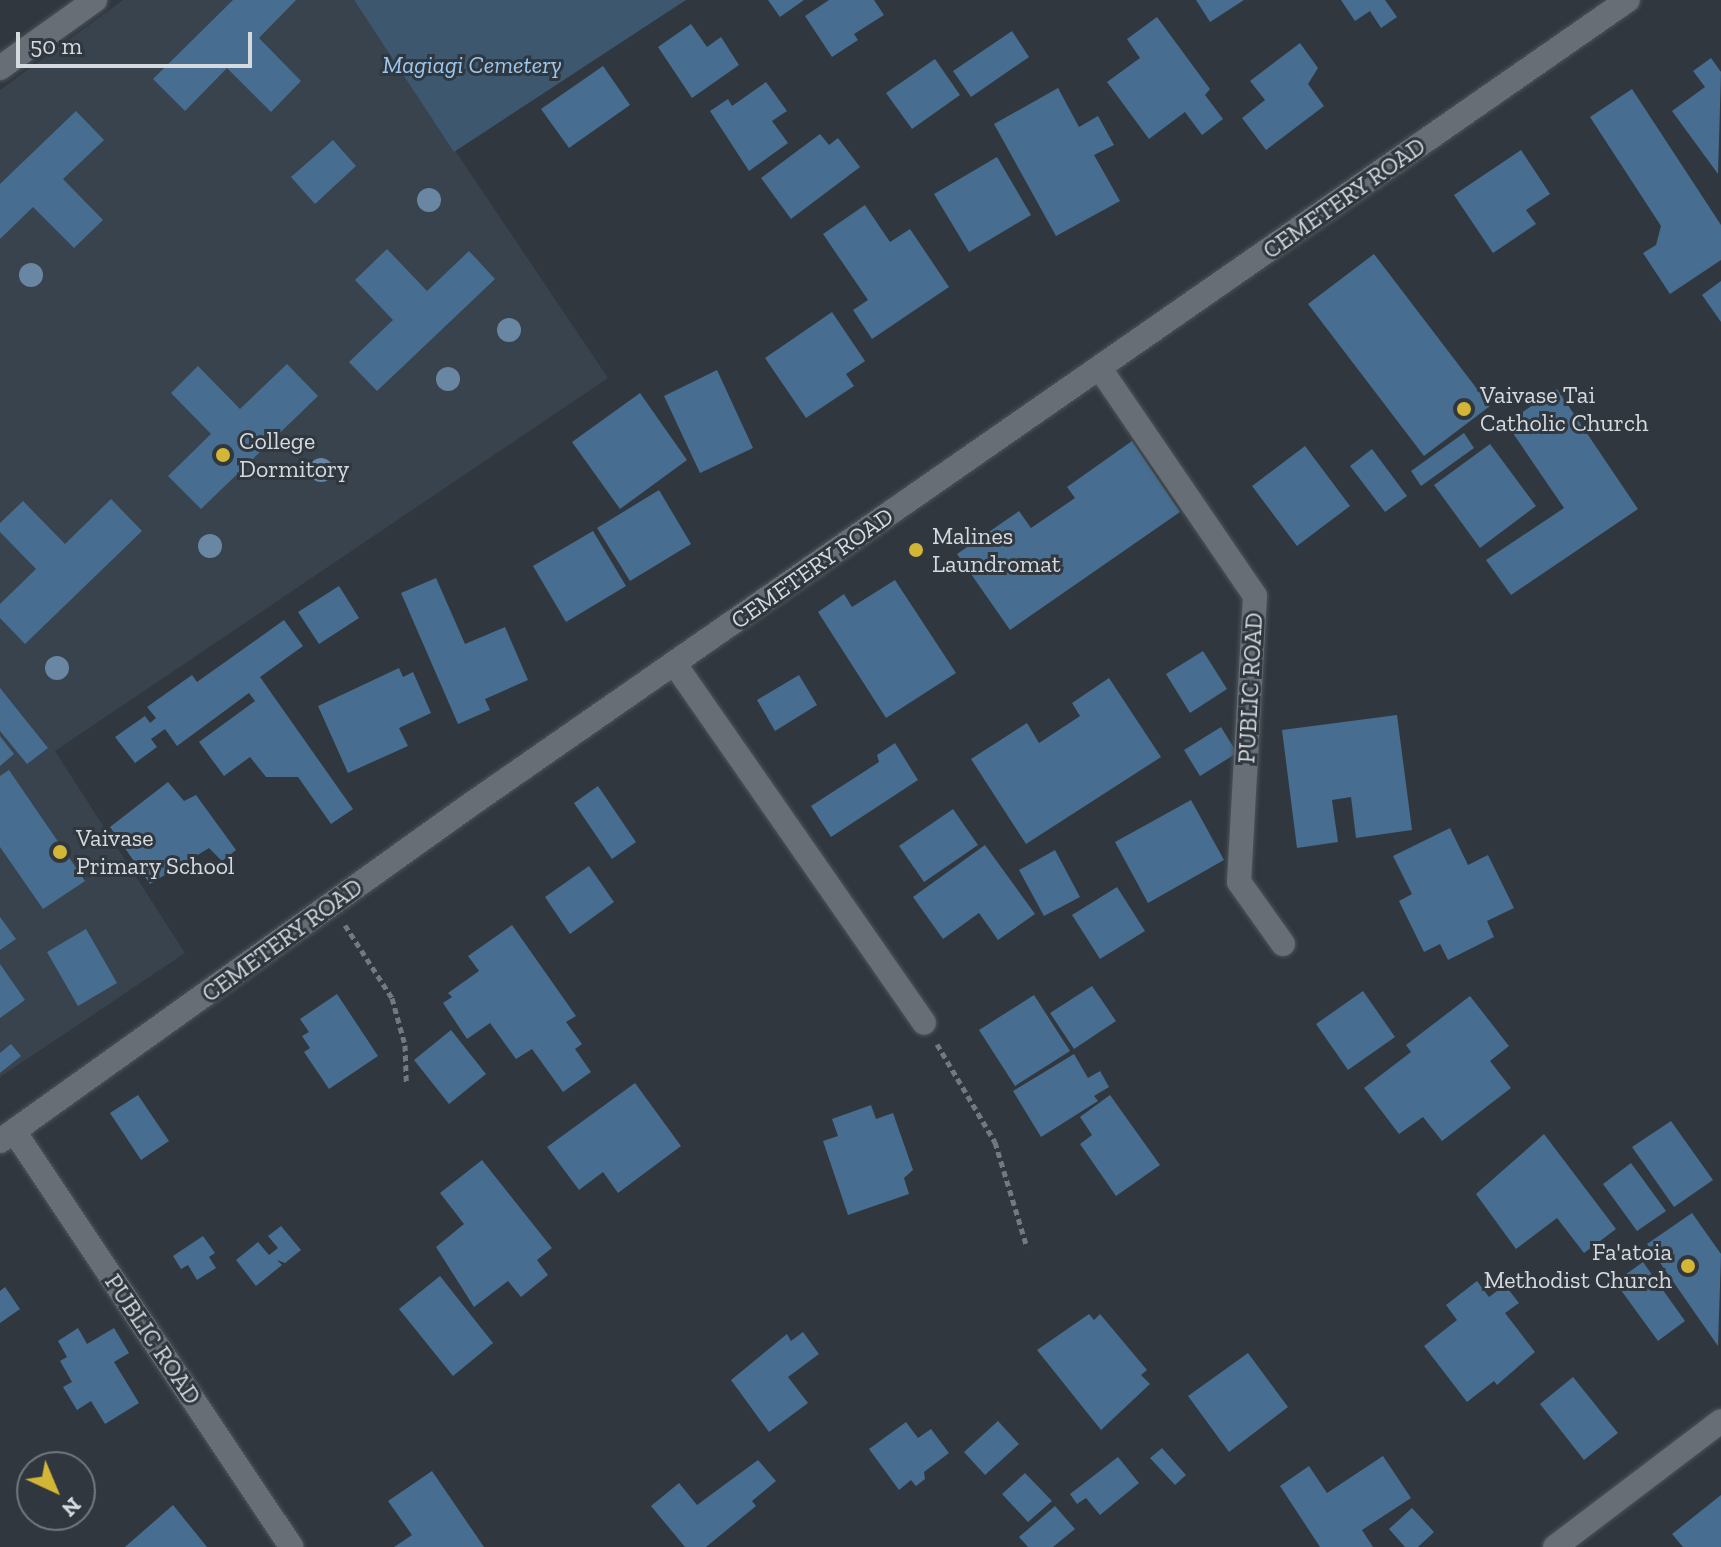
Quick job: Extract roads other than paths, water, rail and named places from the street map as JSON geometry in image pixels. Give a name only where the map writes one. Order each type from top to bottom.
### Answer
[{"type":"street","points":[[0,68],[95,0]]},
{"type":"street","name":"CEMETERY ROAD","points":[[7,1136],[674,663],[1101,370],[1628,0]]},
{"type":"street","name":"PUBLIC ROAD","points":[[1101,370],[1255,596],[1239,882],[1283,944]]},
{"type":"street","points":[[674,663],[924,1023]]},
{"type":"street","name":"PUBLIC ROAD","points":[[7,1136],[291,1547]]},
{"type":"street","points":[[1555,1547],[1721,1421]]},
{"type":"place","name":"Vaivase Tai Catholic Church","points":[[1464,409]]},
{"type":"place","name":"College Dormitory","points":[[223,455]]},
{"type":"place","name":"Malines Laundromat","points":[[916,550]]},
{"type":"place","name":"Vaivase Primary School","points":[[60,852]]},
{"type":"place","name":"Fa'atoia Methodist Church","points":[[1688,1266]]},
{"type":"park label","name":"Magiagi Cemetery","points":[[472,65]]}]
